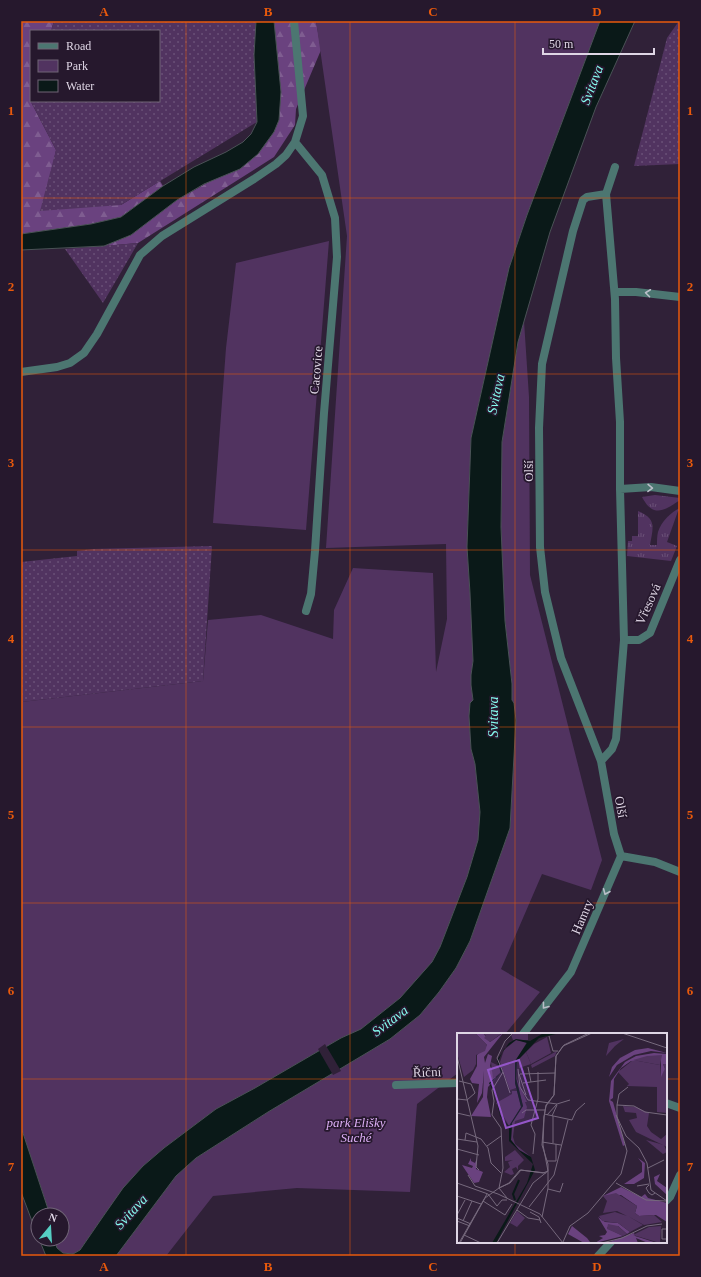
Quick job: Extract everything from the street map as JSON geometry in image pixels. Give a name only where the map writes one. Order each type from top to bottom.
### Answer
[{"type":"street","points":[[21,372],[57,367],[70,363],[84,353],[98,334],[140,255],[162,236],[209,208],[276,164],[286,155],[295,142],[303,116],[294,21]]},
{"type":"street","name":"Cacovice","points":[[295,142],[322,175],[335,218],[337,257],[324,413],[315,551],[311,594],[306,611]]},
{"type":"street","points":[[601,761],[612,749],[617,733],[624,640],[620,489],[620,422],[616,358],[615,292],[606,194],[615,167]]},
{"type":"street","name":"Olší","points":[[606,194],[593,196],[583,200],[574,231],[542,364],[539,428],[540,547],[545,592],[561,658],[601,761],[614,834],[621,856]]},
{"type":"street","points":[[615,292],[636,292],[680,297]]},
{"type":"street","points":[[620,489],[652,487],[680,491]]},
{"type":"street","name":"Vřesová","points":[[624,640],[639,640],[650,632],[680,560]]},
{"type":"street","points":[[621,856],[655,862],[680,872]]},
{"type":"street","name":"Hamry","points":[[524,1033],[572,972],[621,856]]},
{"type":"street","name":"Říční","points":[[396,1085],[457,1083]]},
{"type":"street","points":[[667,1103],[680,1108]]},
{"type":"street","points":[[667,1200],[670,1197],[680,1175]]},
{"type":"street","points":[[598,1256],[611,1243]]},
{"type":"green space","points":[[21,21],[54,21],[51,30],[30,30],[30,102],[56,150],[50,178],[121,205],[160,181],[163,186],[121,217],[91,224],[21,234]]},
{"type":"green space","points":[[54,21],[256,21],[254,55],[257,122],[121,205],[40,211],[56,150],[31,102],[160,102],[160,30],[51,30]]},
{"type":"green space","points":[[274,21],[316,21],[321,50],[296,109],[295,125],[274,157],[138,243],[104,246],[131,235],[177,200],[258,154],[275,35]]},
{"type":"green space","points":[[316,21],[600,21],[527,215],[509,268],[471,438],[467,547],[473,661],[471,685],[473,700],[469,716],[471,749],[475,764],[480,812],[480,826],[478,840],[467,877],[440,947],[432,962],[412,987],[388,1009],[361,1029],[341,1038],[216,1109],[164,1148],[143,1166],[124,1188],[80,1250],[73,1254],[63,1253],[57,1247],[70,1247],[70,1207],[47,1207],[21,1127],[21,702],[203,681],[208,620],[261,615],[333,639],[334,610],[353,568],[433,573],[436,672],[447,619],[446,544],[326,548],[347,236]]},
{"type":"green space","points":[[679,21],[680,164],[634,166],[667,38]]},
{"type":"green space","points":[[329,241],[306,530],[213,523],[226,348],[236,263]]},
{"type":"green space","points":[[138,243],[103,303],[65,249]]},
{"type":"green space","name":"park Elišky Suché","points":[[524,321],[529,397],[530,575],[602,860],[591,890],[542,874],[501,969],[540,992],[506,1033],[457,1033],[457,1074],[417,1104],[410,1192],[297,1188],[213,1196],[166,1256],[116,1256],[176,1176],[196,1158],[268,1112],[390,1039],[420,1015],[456,968],[470,941],[510,828],[516,720],[512,700],[512,684],[505,621],[501,527],[502,442],[518,342]]},
{"type":"green space","points":[[655,495],[680,498],[680,500],[664,509],[655,510],[646,504],[642,497]]},
{"type":"green space","points":[[680,508],[667,542],[677,546],[671,561],[627,556],[628,541],[632,541],[632,536],[638,536],[638,511],[648,517],[651,521],[653,528],[650,545],[657,545],[658,532],[661,525],[670,515]]},
{"type":"green space","points":[[212,546],[203,681],[21,702],[21,562],[77,556],[77,551],[93,549]]},
{"type":"water","points":[[256,21],[274,21],[281,92],[279,120],[274,132],[258,154],[240,169],[204,184],[177,200],[131,235],[104,246],[21,250],[21,234],[91,224],[121,217],[163,186],[194,167],[243,142],[251,134],[257,122],[254,55]]},
{"type":"water","name":"Svitava","points":[[600,21],[635,21],[596,107],[550,232],[518,342],[502,442],[501,527],[505,621],[512,684],[512,700],[514,703],[516,720],[510,828],[470,941],[456,968],[420,1015],[390,1039],[268,1112],[196,1158],[176,1176],[116,1256],[46,1256],[42,1247],[57,1247],[63,1253],[73,1254],[80,1250],[123,1188],[143,1166],[164,1148],[216,1109],[341,1038],[361,1029],[400,998],[432,962],[440,947],[467,877],[478,840],[480,812],[475,764],[471,749],[469,716],[470,703],[473,700],[471,675],[473,661],[467,547],[471,438],[509,268],[527,215]]},
{"type":"water","points":[[21,1127],[47,1207],[30,1207],[30,1216],[21,1192]]},
{"type":"pier","points":[[325,1044],[341,1071],[333,1075],[318,1049]]}]
